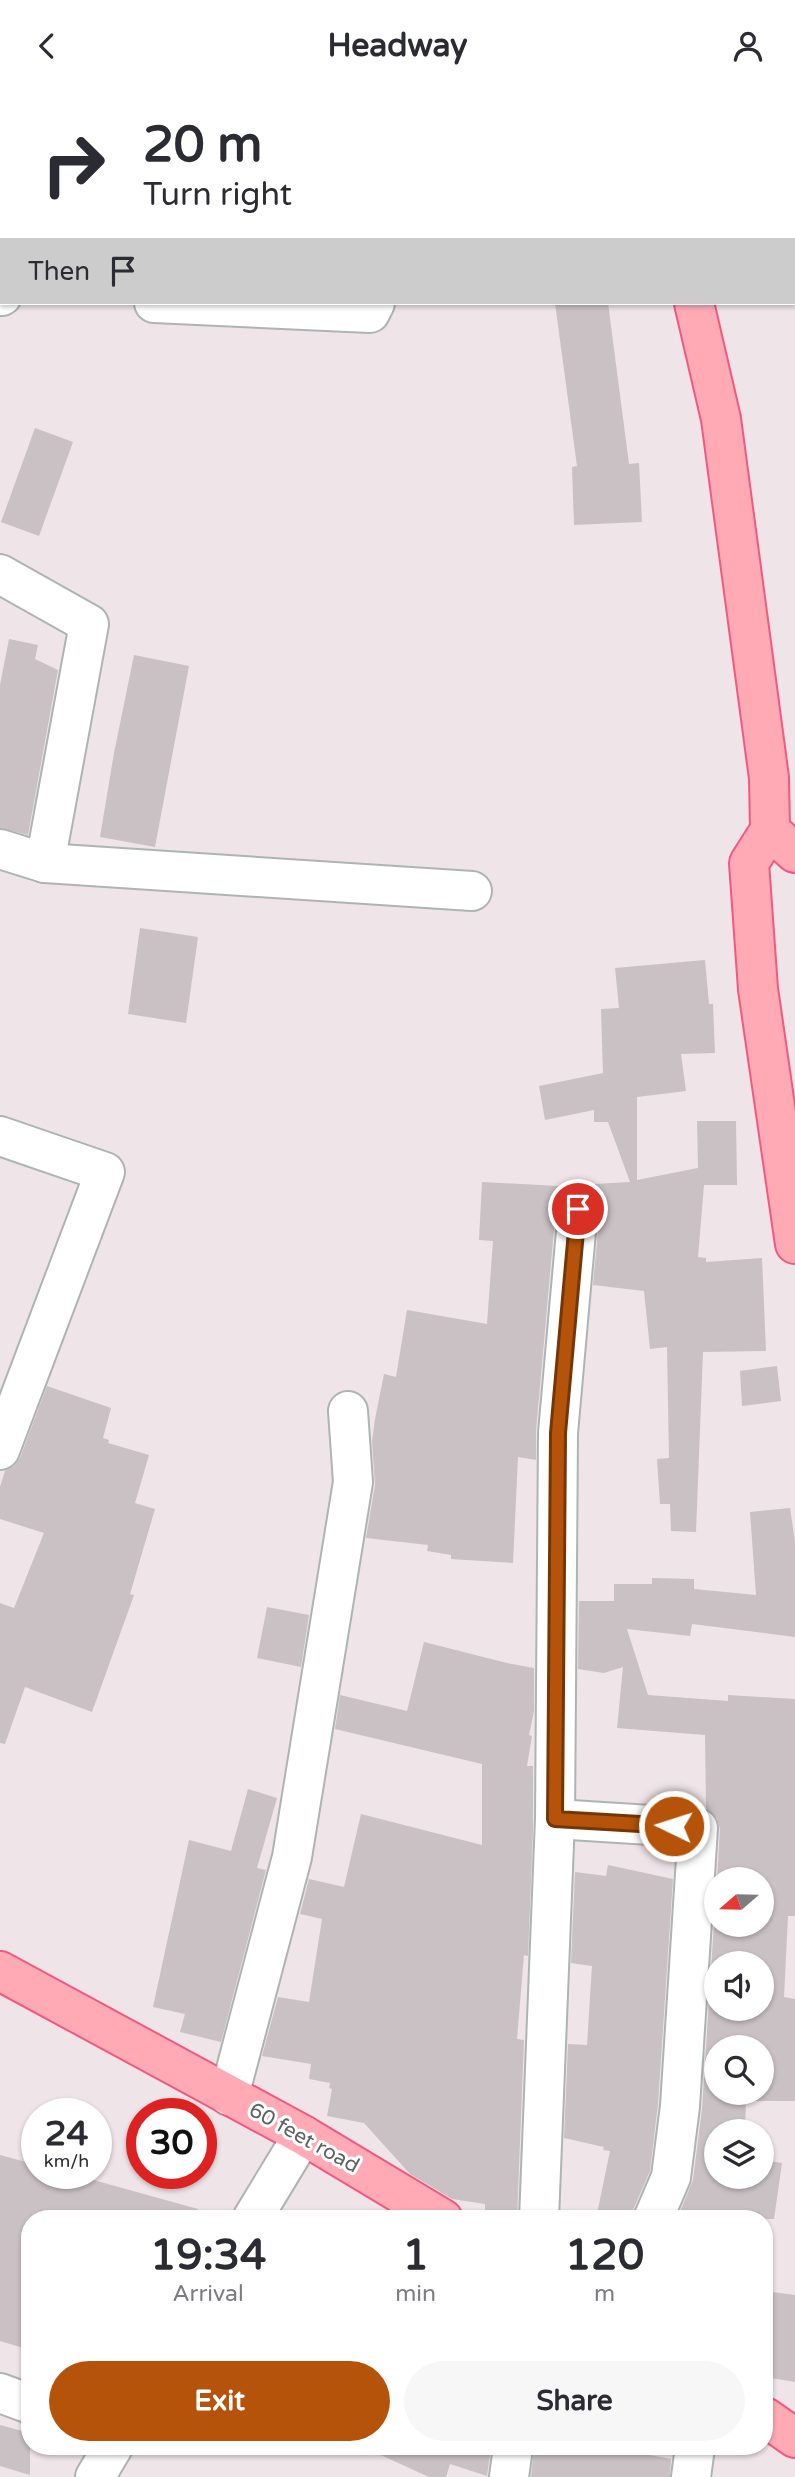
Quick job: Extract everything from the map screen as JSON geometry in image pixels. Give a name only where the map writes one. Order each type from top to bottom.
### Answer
[{"type":"main road","points":[[694,305],[720,409]]},
{"type":"main road","points":[[716,305],[720,409],[769,778],[783,841],[749,863],[758,989],[795,1244]]},
{"type":"main road","name":"60 feet road","points":[[0,1971],[303,2135],[428,2210]]},
{"type":"main road","points":[[773,2423],[795,2438]]},
{"type":"street","points":[[197,305],[370,313],[374,305]]},
{"type":"street","points":[[0,574],[89,624],[45,863]]},
{"type":"street","points":[[0,849],[45,863],[472,891]]},
{"type":"street","points":[[0,1136],[105,1173],[0,1450]]},
{"type":"street","points":[[538,2210],[555,1819],[558,1433],[578,1209]]},
{"type":"street","points":[[229,2096],[292,1857],[353,1482],[348,1411]]},
{"type":"street","points":[[555,1819],[698,1828],[680,2106],[671,2177],[657,2210]]},
{"type":"street","points":[[257,2210],[303,2135]]},
{"type":"street","points":[[0,2393],[21,2401]]},
{"type":"street","points":[[95,2477],[108,2455]]},
{"type":"street","points":[[509,2477],[512,2455]]},
{"type":"street","points":[[691,2477],[694,2455]]},
{"type":"building","points":[[555,305],[608,305],[629,464],[639,463],[642,522],[574,525],[572,467],[577,466]]},
{"type":"building","points":[[35,428],[73,442],[39,536],[1,522]]},
{"type":"building","points":[[9,639],[38,645],[35,659],[58,670],[28,835],[0,828],[0,685]]},
{"type":"building","points":[[134,655],[189,666],[155,847],[100,837]]},
{"type":"building","points":[[140,928],[198,937],[186,1023],[128,1014]]},
{"type":"building","points":[[705,960],[709,1004],[713,1004],[715,1053],[681,1054],[686,1091],[637,1097],[637,1180],[698,1168],[697,1121],[736,1121],[737,1185],[704,1185],[698,1257],[706,1258],[706,1262],[762,1258],[766,1351],[703,1352],[696,1532],[671,1531],[670,1504],[660,1504],[657,1459],[669,1458],[667,1347],[650,1349],[644,1291],[593,1285],[600,1210],[598,1200],[591,1192],[579,1187],[569,1189],[561,1196],[556,1207],[536,1431],[536,1460],[518,1457],[513,1563],[451,1559],[451,1555],[427,1551],[428,1545],[366,1538],[375,1485],[372,1441],[375,1419],[384,1374],[396,1377],[407,1310],[487,1324],[493,1241],[479,1240],[482,1182],[558,1186],[630,1182],[608,1122],[594,1122],[594,1110],[545,1120],[539,1086],[603,1073],[601,1009],[619,1008],[615,968]]},
{"type":"building","points":[[777,1366],[781,1401],[742,1406],[740,1371]]},
{"type":"building","points":[[47,1386],[111,1408],[103,1438],[109,1440],[108,1443],[149,1455],[135,1503],[155,1509],[130,1594],[134,1595],[92,1712],[25,1687],[5,1744],[0,1743],[0,1603],[14,1608],[44,1533],[0,1519],[0,1487],[5,1471],[14,1466],[20,1458]]},
{"type":"building","points":[[790,1508],[795,1542],[795,1637],[692,1624],[690,1636],[627,1629],[648,1695],[728,1701],[728,1695],[795,1699],[795,1916],[788,1916],[784,1997],[795,1999],[795,2101],[774,2101],[774,2035],[707,2035],[708,2021],[774,2021],[774,1951],[712,1951],[713,1937],[774,1937],[774,1867],[718,1867],[720,1829],[717,1818],[706,1808],[705,1735],[617,1728],[623,1667],[604,1673],[578,1669],[579,1601],[614,1601],[614,1584],[652,1584],[652,1578],[694,1579],[694,1589],[756,1595],[750,1512]]},
{"type":"building","points":[[267,1607],[309,1615],[301,1667],[257,1658]]},
{"type":"building","points":[[424,1642],[534,1668],[534,1711],[527,1766],[533,1766],[528,1956],[524,1955],[517,2039],[524,2040],[517,2210],[485,2210],[485,2204],[452,2199],[410,2174],[364,2123],[327,2116],[332,2089],[329,2088],[330,2083],[309,2079],[311,2064],[262,2056],[278,1997],[309,2002],[322,1919],[300,1914],[309,1879],[344,1887],[361,1814],[482,1845],[482,1764],[335,1729],[340,1695],[407,1711]]},
{"type":"building","points":[[248,1789],[277,1798],[257,1868],[266,1870],[221,2042],[180,2032],[185,2014],[153,2007],[189,1840],[231,1851]]},
{"type":"building","points":[[608,1865],[673,1879],[658,2104],[650,2171],[633,2210],[598,2210],[610,2151],[603,2150],[604,2147],[564,2138],[568,2044],[587,2045],[592,1966],[571,1963],[575,1872],[606,1876]]},
{"type":"building","points":[[704,2078],[704,2105],[746,2105],[745,2119],[704,2119],[704,2189],[774,2189],[774,2162],[782,2163],[774,2219],[773,2210],[681,2210],[693,2180]]},
{"type":"building","points":[[0,2155],[21,2161],[21,2189],[112,2189],[112,2185],[198,2209],[21,2210],[21,2347],[0,2341]]},
{"type":"building","points":[[773,2292],[795,2295],[795,2382],[773,2378]]},
{"type":"building","points":[[0,2425],[21,2431],[21,2455],[30,2455],[30,2475],[0,2466]]},
{"type":"building","points":[[381,2455],[490,2455],[487,2476],[450,2464],[446,2477],[429,2477]]},
{"type":"building","points":[[533,2455],[650,2455],[671,2459],[670,2477],[531,2477]]},
{"type":"route","points":[[578,1209],[558,1433],[555,1819],[674,1826]]}]
